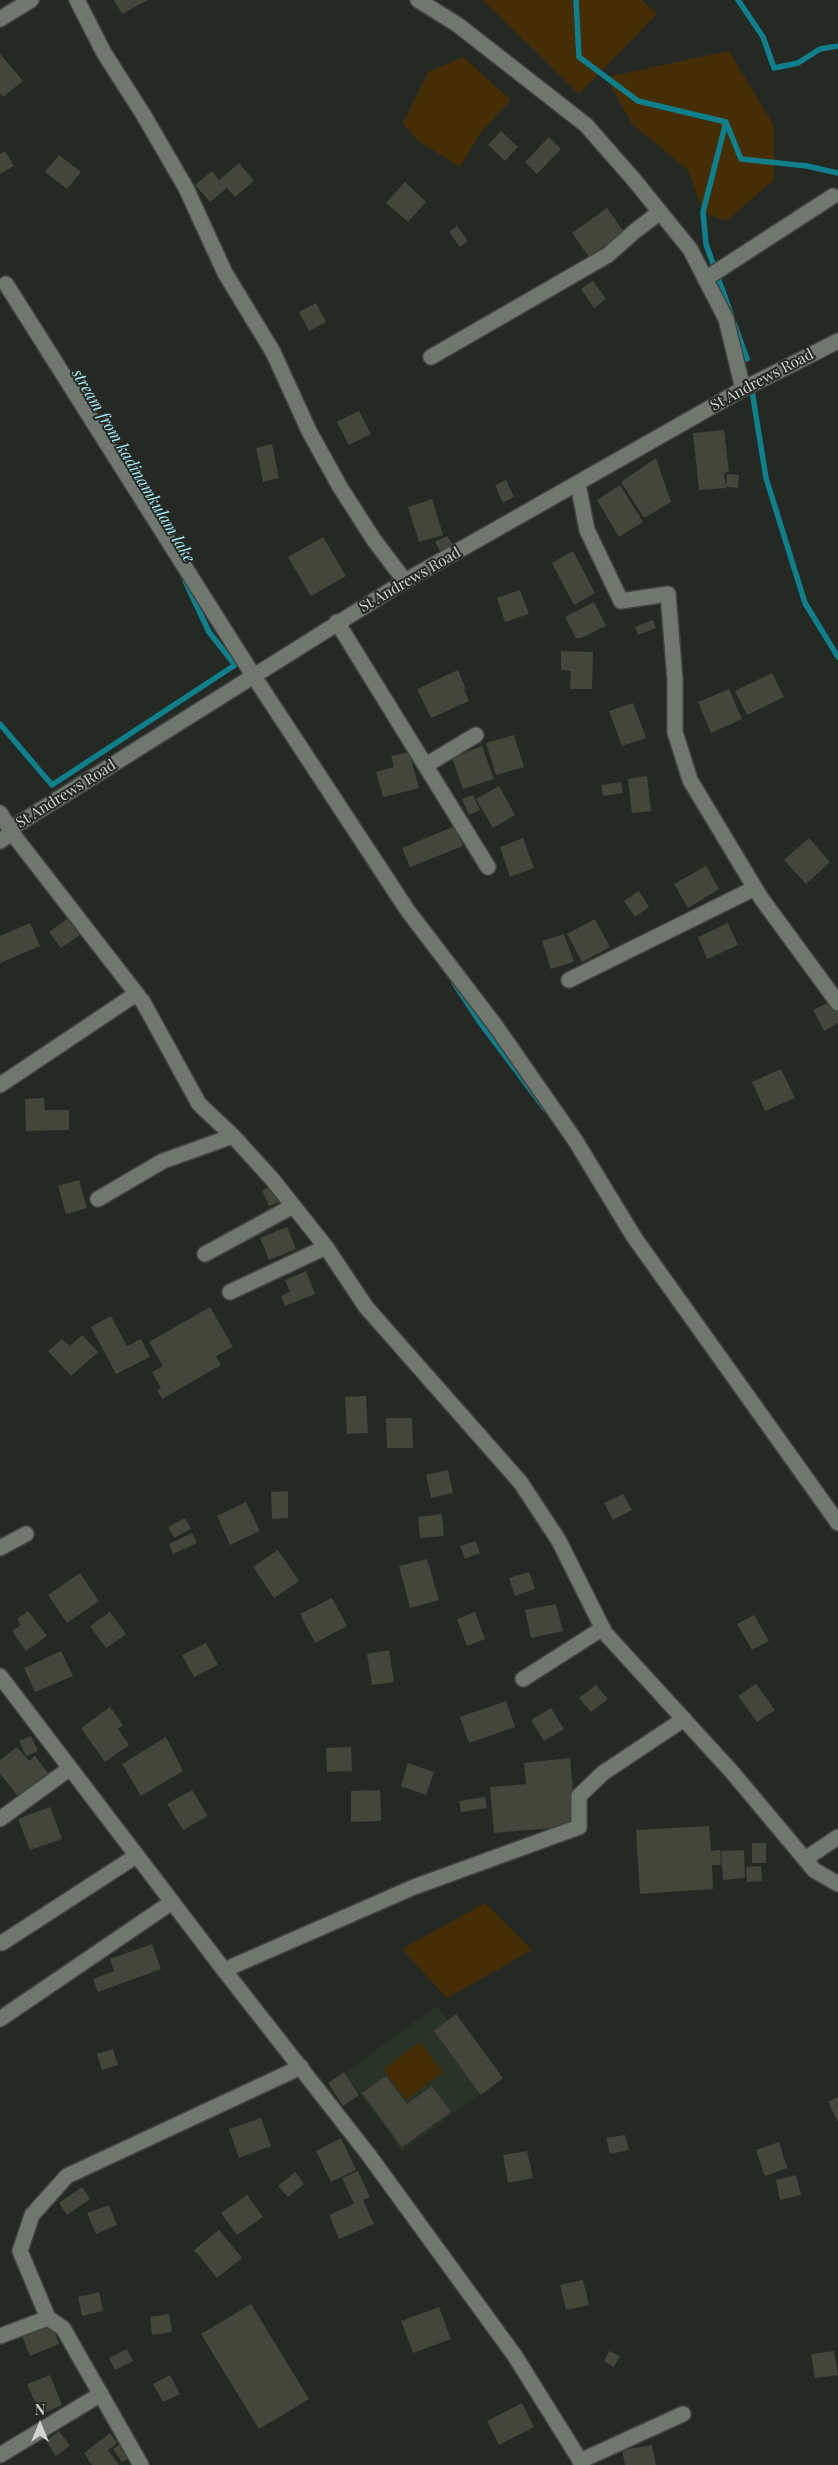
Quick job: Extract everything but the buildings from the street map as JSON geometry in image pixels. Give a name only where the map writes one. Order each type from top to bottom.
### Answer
[{"type":"street","points":[[0,19],[31,0]]},
{"type":"street","points":[[77,0],[104,53],[143,114],[186,188],[225,273],[273,352],[309,430],[340,487],[374,540],[405,581]]},
{"type":"street","points":[[418,0],[458,26],[586,125],[660,212],[690,249],[726,319],[743,389]]},
{"type":"street","points":[[705,279],[833,196]]},
{"type":"street","points":[[430,357],[608,255],[634,231],[660,212]]},
{"type":"street","points":[[6,284],[253,675],[408,911],[495,1025],[569,1132],[634,1237],[838,1522]]},
{"type":"street","name":"St Andrews Road","points":[[8,834],[253,675],[405,581],[743,389],[838,341]]},
{"type":"street","points":[[578,484],[587,530],[621,601],[668,594],[675,680],[675,732],[690,780],[756,888],[838,1003]]},
{"type":"street","points":[[337,622],[488,867]]},
{"type":"street","points":[[426,765],[476,735]]},
{"type":"street","points":[[0,813],[8,834],[136,994],[199,1104],[233,1136],[294,1206],[326,1247],[366,1306],[521,1483],[559,1541],[603,1628],[732,1772],[814,1870],[838,1884]]},
{"type":"street","points":[[568,980],[756,888]]},
{"type":"street","points":[[0,1085],[136,994]]},
{"type":"street","points":[[98,1198],[163,1161],[233,1136]]},
{"type":"street","points":[[205,1254],[294,1206]]},
{"type":"street","points":[[230,1292],[326,1247]]},
{"type":"street","points":[[0,1548],[26,1534]]},
{"type":"street","points":[[522,1679],[603,1628]]},
{"type":"street","points":[[0,1676],[69,1769],[368,2154],[515,2356],[581,2463],[683,2414]]},
{"type":"street","points":[[224,1970],[414,1887],[579,1827],[579,1796],[602,1773],[684,1719]]},
{"type":"street","points":[[0,1819],[69,1769]]},
{"type":"street","points":[[805,1859],[838,1837]]},
{"type":"street","points":[[2,1942],[136,1856]]},
{"type":"street","points":[[0,2020],[172,1902]]},
{"type":"street","points":[[137,2464],[102,2394],[63,2328],[48,2318],[20,2251],[32,2215],[66,2176],[301,2067]]},
{"type":"street","points":[[0,2336],[48,2318]]},
{"type":"street","points":[[0,2455],[102,2394]]},
{"type":"shaded area","points":[[483,0],[642,0],[657,14],[579,94]]},
{"type":"shaded area","points":[[729,51],[774,126],[774,180],[726,221],[703,212],[688,170],[632,124],[606,77]]},
{"type":"shaded area","points":[[463,57],[511,100],[481,132],[460,167],[418,141],[403,123],[428,72]]},
{"type":"shaded area","points":[[485,1903],[532,1950],[447,1998],[402,1949]]},
{"type":"shaded area","points":[[437,2006],[494,2083],[402,2151],[345,2073]]},
{"type":"shaded area","points":[[420,2042],[443,2072],[406,2100],[383,2069]]},
{"type":"waterway","points":[[576,0],[579,57],[638,101],[726,122],[703,212],[706,244],[731,314]]},
{"type":"waterway","points":[[738,0],[763,37],[774,68],[798,63],[820,49],[838,46]]},
{"type":"waterway","points":[[726,122],[741,159],[807,166],[838,173]]},
{"type":"waterway","points":[[734,323],[747,359]]},
{"type":"waterway","points":[[752,391],[766,478],[805,603],[838,657]]},
{"type":"waterway","points":[[0,724],[52,785],[235,665],[209,632],[185,581]]},
{"type":"waterway","points":[[454,983],[479,1021],[545,1109]]},
{"type":"water label","name":"stream from kadinamkulam lake","points":[[133,466]]}]
